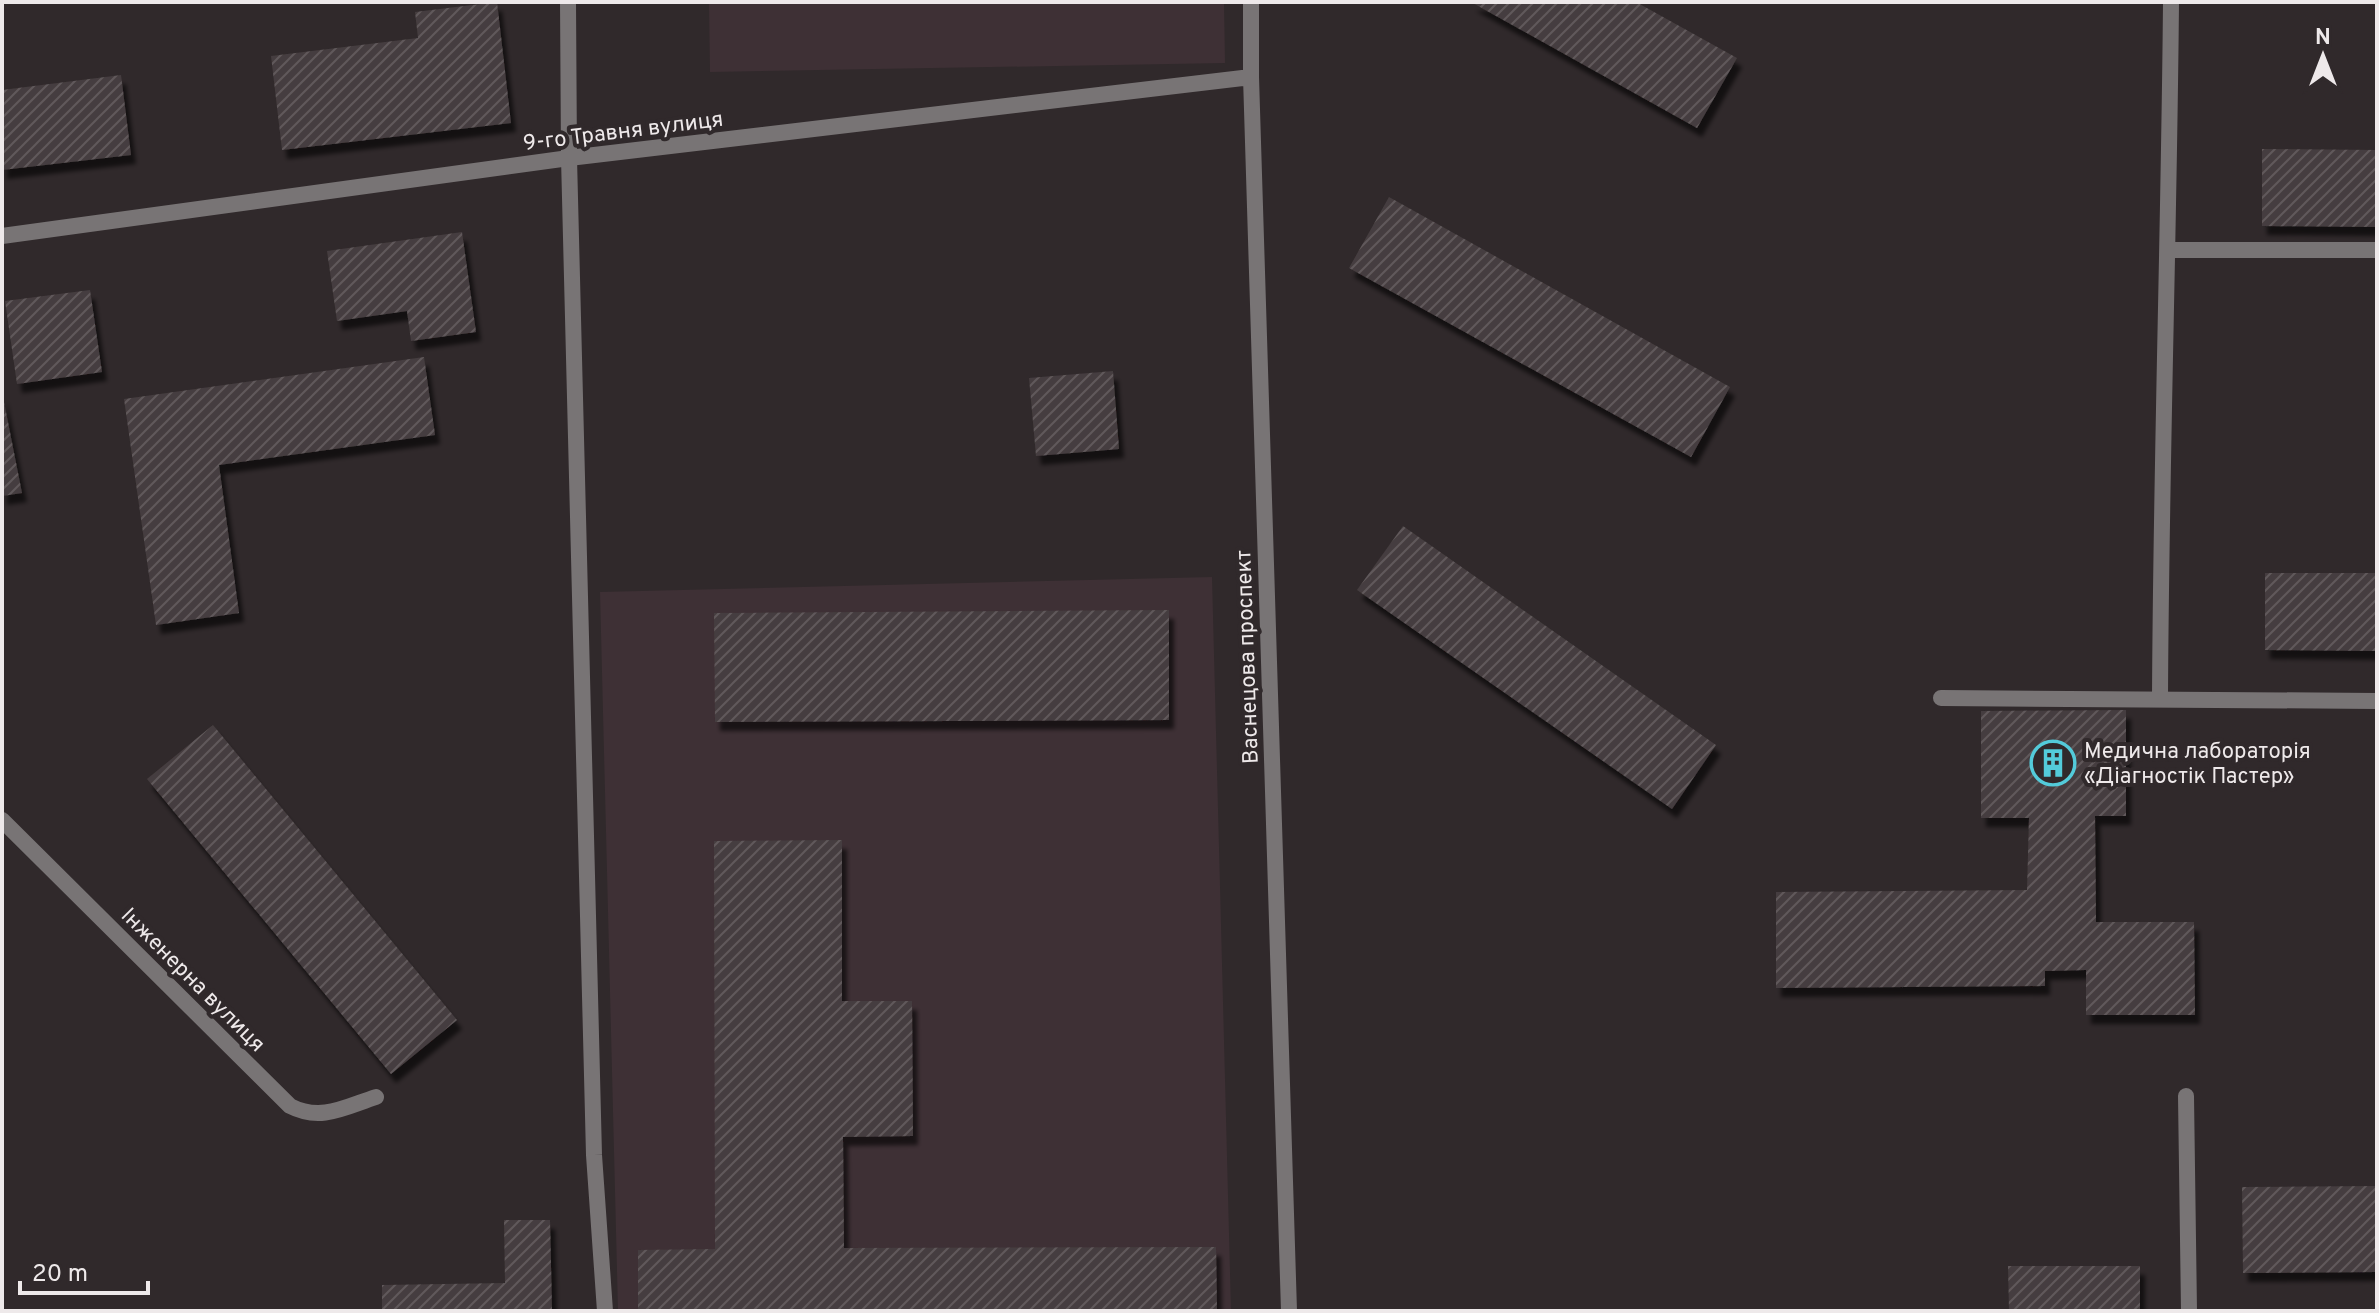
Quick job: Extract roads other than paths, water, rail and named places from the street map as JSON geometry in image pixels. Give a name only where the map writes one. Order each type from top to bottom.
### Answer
[{"type":"street","points":[[568,2],[569,158],[594,1155],[605,1311]]},
{"type":"street","name":"Васнецова проспект","points":[[1251,2],[1289,1311]]},
{"type":"street","points":[[2160,699],[2160,472],[2169,250],[2171,2]]},
{"type":"street","name":"9-го Травня вулиця","points":[[2,236],[569,158],[1251,77]]},
{"type":"street","points":[[2169,250],[2377,250]]},
{"type":"street","points":[[1941,698],[2377,701]]},
{"type":"street","name":"Інженерна вулиця","points":[[2,820],[290,1106],[305,1114],[324,1114],[376,1097]]},
{"type":"street","points":[[2186,1096],[2189,1311]]},
{"type":"place","name":"Медична лабораторія «Діагностік Пастер»","points":[[2053,763]]}]
